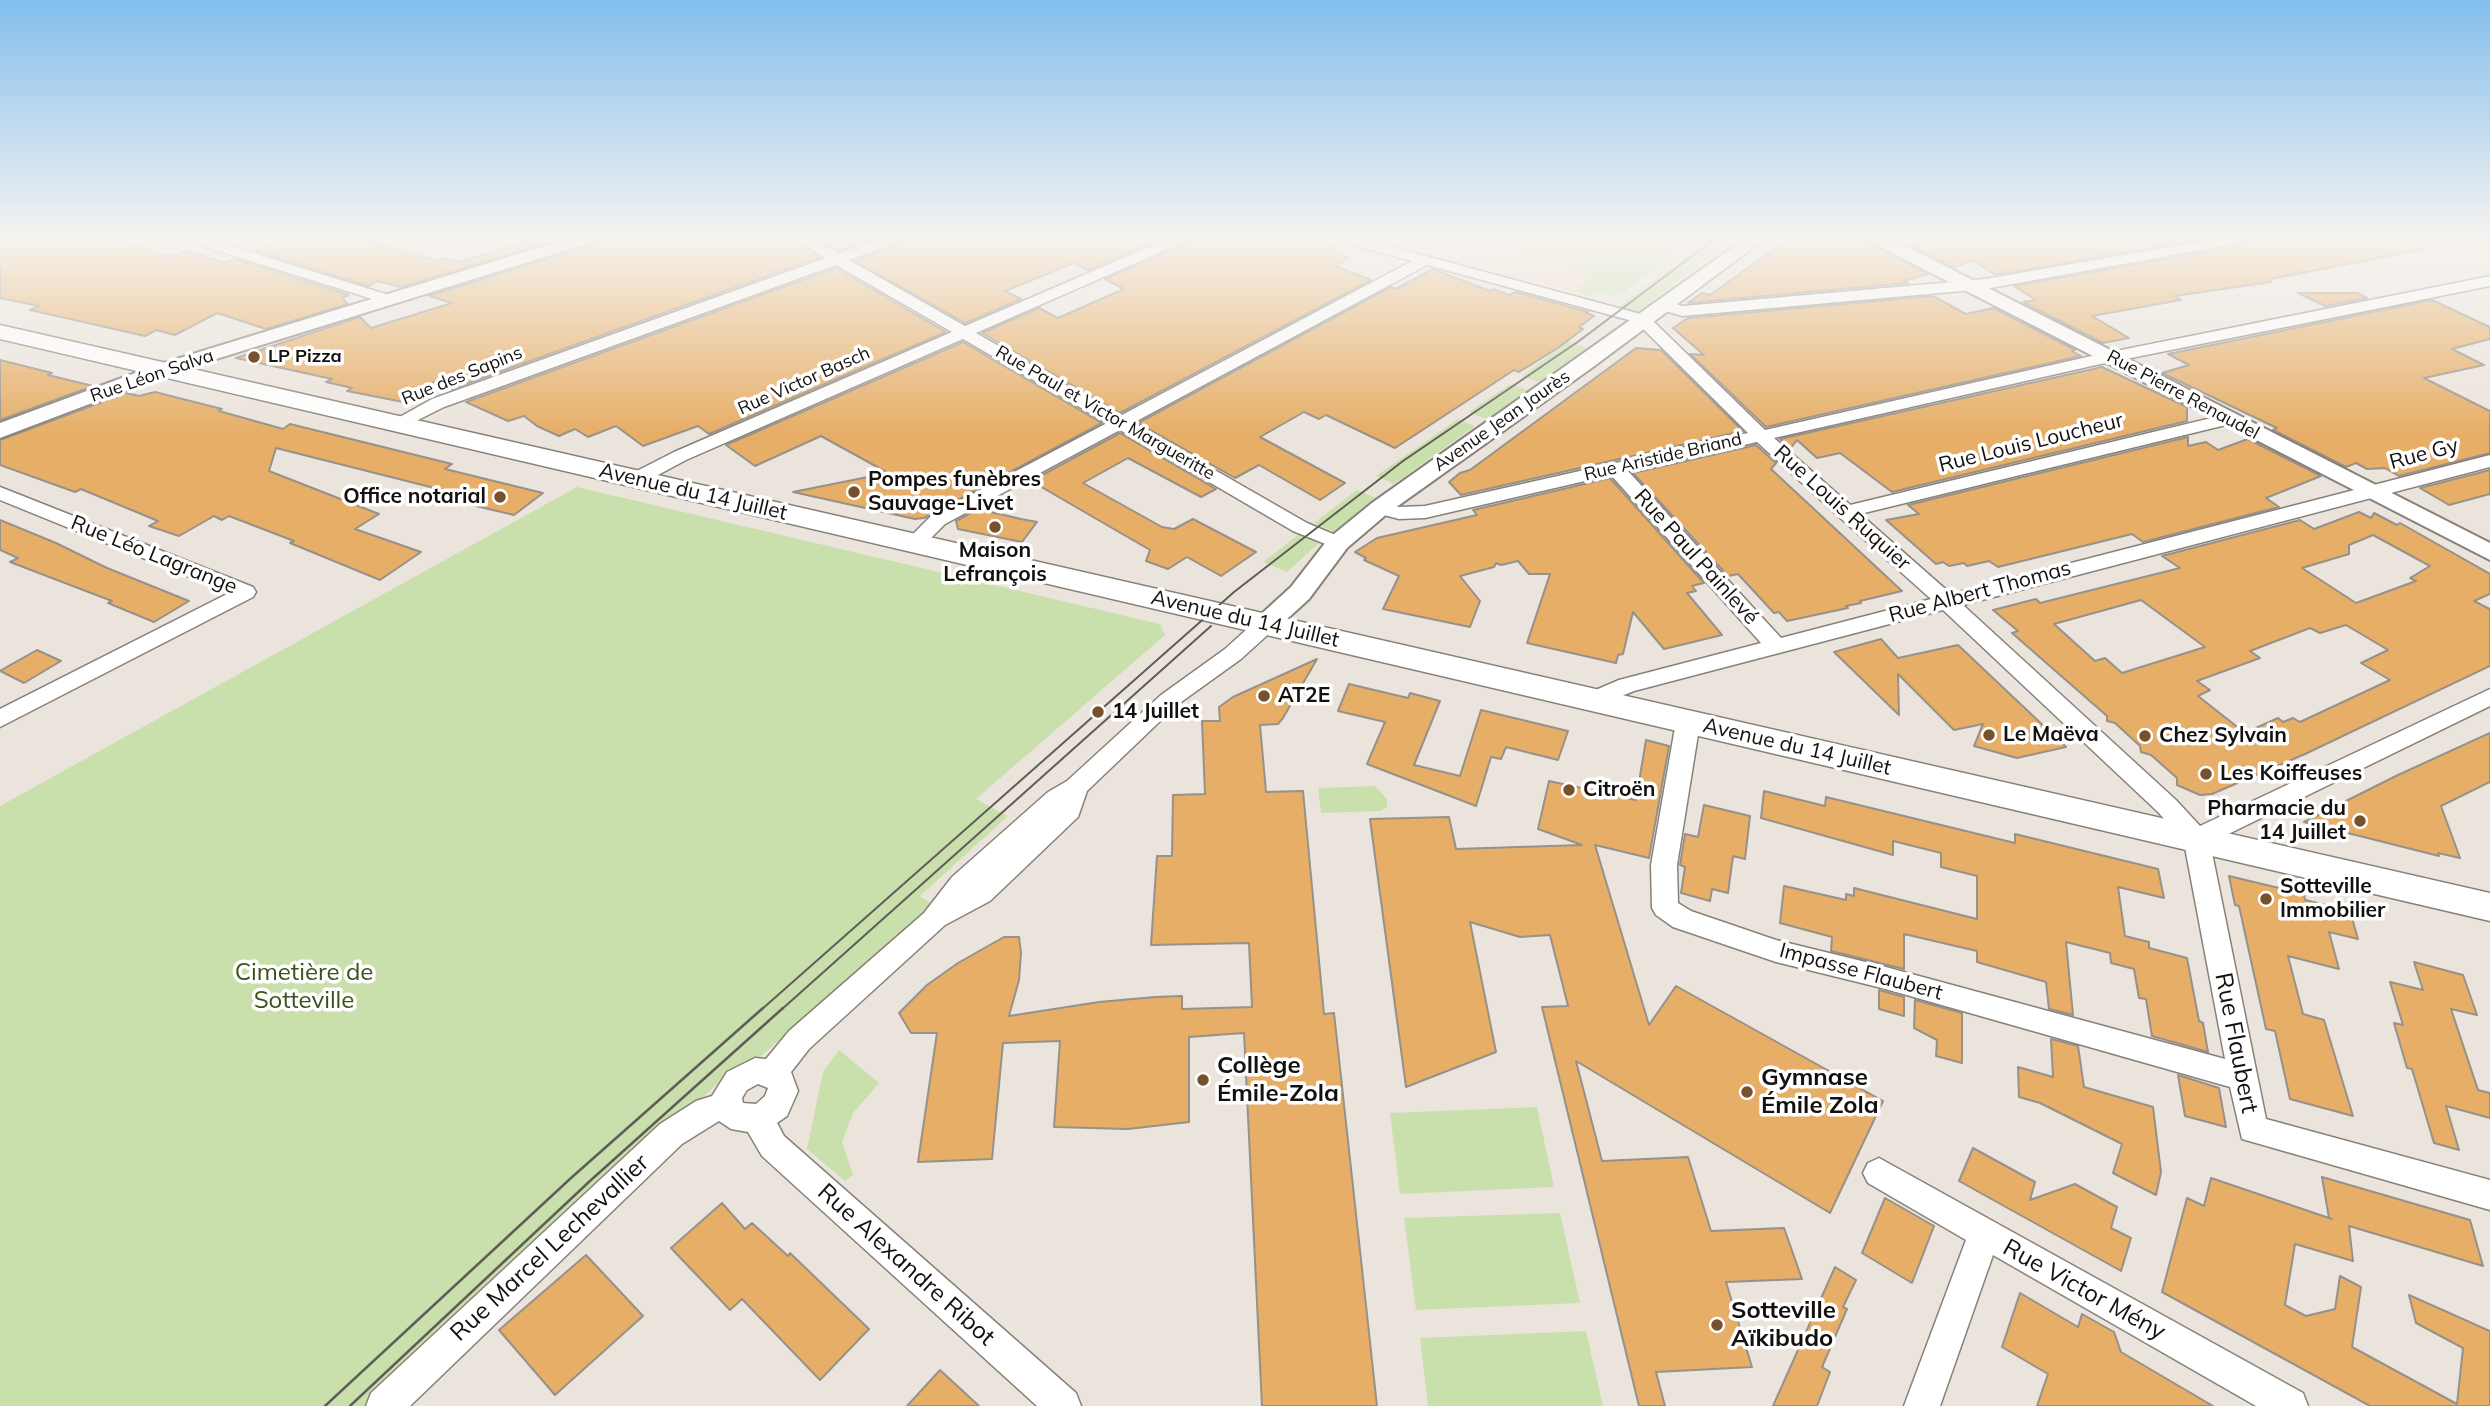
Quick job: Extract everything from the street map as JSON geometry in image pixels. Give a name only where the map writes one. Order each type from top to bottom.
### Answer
[{"type":"main road","name":"Avenue du 14 Juillet","points":[[0,332],[2490,907]]},
{"type":"street","name":"Rue Léon Salva","points":[[0,431],[164,369],[372,304]]},
{"type":"street","name":"Rue des Sapins","points":[[398,424],[438,403],[714,304]]},
{"type":"street","name":"Rue Paul et Victor Margueritte","points":[[916,304],[1295,524],[1338,543]]},
{"type":"street","name":"Rue Victor Basch","points":[[636,479],[680,456],[1030,304]]},
{"type":"street","points":[[915,543],[938,520],[1343,304]]},
{"type":"street","points":[[1582,304],[1642,319]]},
{"type":"street","points":[[1662,305],[1682,311],[1764,304]]},
{"type":"street","name":"Rue Pierre Renaudel","points":[[2007,304],[2490,553]]},
{"type":"street","name":"Rue Aristide Briand","points":[[1380,508],[1399,513],[1425,512],[2112,357],[2378,304]]},
{"type":"street","name":"Avenue Jean Jaurès","points":[[1266,624],[1300,593],[1338,543],[1380,508],[1586,363],[1662,305]]},
{"type":"street","name":"Rue Louis Ruquier","points":[[1642,319],[1760,435],[1946,601],[2168,806],[2196,839]]},
{"type":"street","name":"Rue Louis Loucheur","points":[[1845,512],[2228,419]]},
{"type":"street","name":"Rue Gy","points":[[2370,492],[2490,461]]},
{"type":"street","name":"Rue Paul Painlevé","points":[[1615,468],[1776,646]]},
{"type":"street","name":"Rue Albert Thomas","points":[[1592,699],[1628,685],[2370,492]]},
{"type":"street","name":"Rue Léo Lagrange","points":[[0,493],[246,592],[0,719]]},
{"type":"street","points":[[773,1073],[799,1040],[933,920],[981,894],[1069,811],[1076,787],[1169,700],[1233,654],[1266,624]]},
{"type":"street","points":[[2196,839],[2490,697]]},
{"type":"street","name":"Impasse Flaubert","points":[[1688,722],[1664,865],[1665,908],[1682,919],[1776,951],[1882,977],[2242,1077]]},
{"type":"street","name":"Rue Flaubert","points":[[2196,839],[2253,1129],[2490,1195]]},
{"type":"street","points":[[755,1071],[773,1073],[782,1083],[781,1098],[776,1106],[760,1117],[742,1119],[735,1116],[727,1104],[731,1088],[755,1071]]},
{"type":"street","name":"Rue Marcel Lechevallier","points":[[396,1402],[671,1133],[707,1111],[727,1104]]},
{"type":"street","name":"Rue Alexandre Ribot","points":[[760,1117],[764,1133],[774,1146],[1063,1406]]},
{"type":"street","name":"Rue Victor Mény","points":[[1879,1173],[1984,1235],[2290,1406]]},
{"type":"street","points":[[1922,1406],[1984,1235]]},
{"type":"green space","points":[[1623,304],[1648,304],[1638,311],[1614,310]]},
{"type":"green space","points":[[1568,342],[1587,348],[1538,382],[1522,376]]},
{"type":"green space","points":[[1510,384],[1527,390],[1486,419],[1469,412]]},
{"type":"green space","points":[[1458,419],[1475,426],[1394,484],[1376,476]]},
{"type":"green space","name":"Cimetière de Sotteville","points":[[577,487],[1160,624],[1165,635],[976,799],[1008,816],[920,896],[932,904],[758,1059],[735,1068],[511,1271],[376,1406],[0,1406],[0,806]]},
{"type":"green space","points":[[1357,490],[1376,498],[1334,532],[1314,523]]},
{"type":"green space","points":[[1299,534],[1320,542],[1287,572],[1263,562]]},
{"type":"green space","points":[[1375,786],[1387,799],[1387,807],[1381,811],[1321,813],[1318,788]]},
{"type":"green space","points":[[839,1050],[879,1083],[853,1113],[842,1142],[853,1175],[845,1181],[807,1149],[823,1072]]},
{"type":"green space","points":[[1537,1107],[1554,1187],[1400,1194],[1390,1113]]},
{"type":"green space","points":[[1560,1213],[1580,1303],[1416,1310],[1404,1218]]},
{"type":"green space","points":[[1586,1331],[1603,1406],[1428,1406],[1420,1338]]},
{"type":"building","points":[[27,304],[348,304],[266,329],[217,313],[175,335],[156,330],[145,336],[30,310],[39,306]]},
{"type":"building","points":[[450,304],[690,304],[452,389],[440,378],[403,402],[347,391],[352,388],[326,382],[332,379],[236,358],[360,317],[371,328]]},
{"type":"building","points":[[738,304],[897,304],[946,332],[709,434],[698,426],[643,446],[616,426],[588,437],[575,429],[559,436],[537,426],[524,416],[508,421],[466,402]]},
{"type":"building","points":[[931,304],[1010,304],[965,323]]},
{"type":"building","points":[[1091,304],[1326,304],[1120,413],[982,333],[1039,308],[1058,318]]},
{"type":"building","points":[[1360,304],[1558,304],[1594,316],[1579,327],[1583,329],[1558,348],[1519,372],[1514,370],[1395,448],[1326,415],[1319,419],[1304,412],[1260,437],[1345,483],[1320,500],[1259,465],[1235,478],[1138,423]]},
{"type":"building","points":[[1848,304],[1947,304],[1966,314],[1993,308],[2075,350],[2072,351],[2081,356],[1766,427],[1690,354],[1704,355],[1673,328],[1688,318]]},
{"type":"building","points":[[2026,304],[2161,304],[2092,316],[2129,338],[2103,343]]},
{"type":"building","points":[[2414,304],[2440,304],[2490,327],[2490,339],[2452,349],[2484,365],[2424,378],[2490,411],[2490,453],[2399,476],[2385,468],[2367,469],[2356,463],[2346,467],[2273,430],[2277,428],[2162,373],[2189,365],[2168,354]]},
{"type":"building","points":[[963,342],[1102,423],[924,518],[915,519],[793,492],[888,473],[821,436],[755,466],[726,445]]},
{"type":"building","points":[[1636,348],[1661,350],[1743,431],[1461,495],[1449,482],[1460,473],[1470,470]]},
{"type":"building","points":[[0,360],[52,373],[48,375],[93,386],[0,420]]},
{"type":"building","points":[[2102,367],[2187,407],[2187,421],[1892,492],[1840,453],[1817,458],[1797,440],[1790,449],[1780,439]]},
{"type":"building","points":[[155,392],[222,409],[219,411],[283,429],[290,424],[452,464],[445,469],[543,493],[514,515],[455,501],[462,495],[276,448],[269,471],[379,514],[355,529],[421,552],[380,580],[290,543],[294,541],[229,516],[222,520],[214,516],[179,536],[149,526],[158,521],[81,489],[75,492],[0,465],[0,440],[126,393],[139,396]]},
{"type":"building","points":[[1120,433],[1216,489],[1201,497],[1128,458],[1083,483],[1162,527],[1174,529],[1193,519],[1256,552],[1221,576],[1187,557],[1168,569],[1146,561],[1150,550],[1031,481]]},
{"type":"building","points":[[2188,437],[2188,446],[2206,442],[2218,450],[2248,439],[2321,476],[2266,498],[2279,507],[2143,542],[2132,534],[1998,567],[1989,561],[1967,566],[1964,563],[1949,566],[1943,562],[1936,564],[1886,520],[1919,514],[1908,505]]},
{"type":"building","points":[[1756,445],[1776,463],[1771,469],[1902,591],[1860,601],[1861,603],[1846,606],[1848,608],[1787,621],[1779,612],[1774,613],[1738,574],[1728,576],[1633,473]]},
{"type":"building","points":[[2490,470],[2490,494],[2449,505],[2420,488]]},
{"type":"building","points":[[1610,478],[1704,583],[1692,586],[1696,591],[1687,593],[1722,635],[1664,649],[1633,612],[1623,654],[1618,655],[1616,663],[1527,643],[1550,574],[1529,574],[1518,561],[1501,565],[1496,563],[1494,567],[1460,576],[1480,601],[1470,627],[1383,609],[1399,576],[1364,560],[1366,558],[1355,552],[1377,538],[1477,515],[1473,510]]},
{"type":"building","name":"Maison Lefrançois","points":[[978,509],[1037,522],[1022,542],[958,529],[956,521]]},
{"type":"building","points":[[2359,512],[2371,518],[2374,513],[2397,525],[2400,523],[2490,574],[2490,594],[2474,601],[2490,609],[2490,666],[2305,754],[2212,794],[2200,795],[2177,785],[2177,778],[2151,755],[2141,752],[2140,746],[2115,723],[2107,721],[2107,716],[2012,633],[2018,631],[1993,610],[2036,599],[2040,603],[2180,568],[2162,556],[2300,520],[2314,529]],"holes":[[[2373,535],[2430,566],[2410,578],[2416,581],[2356,603],[2302,568],[2349,554],[2349,545]],[[2141,600],[2205,647],[2122,673],[2105,658],[2095,661],[2054,624]],[[2346,625],[2388,650],[2361,663],[2390,680],[2300,722],[2293,718],[2283,722],[2278,718],[2245,733],[2198,696],[2210,690],[2197,681],[2260,658],[2250,651],[2310,628],[2320,633]]]},
{"type":"building","points":[[0,520],[189,601],[154,622],[108,603],[112,601],[10,562],[18,558],[0,550]]},
{"type":"building","points":[[1881,639],[1898,658],[1958,645],[2066,747],[2017,758],[1974,746],[1983,724],[1954,730],[1898,674],[1899,715],[1834,652]]},
{"type":"building","points":[[37,650],[61,661],[24,683],[0,671]]},
{"type":"building","points":[[1317,659],[1278,724],[1260,725],[1266,792],[1303,791],[1324,1014],[1334,1013],[1377,1406],[1262,1406],[1244,1033],[1189,1037],[1189,1122],[1128,1129],[1054,1127],[1060,1041],[1003,1043],[992,1159],[918,1162],[937,1033],[911,1033],[899,1013],[927,985],[958,963],[1004,937],[1019,937],[1021,953],[1019,980],[1009,1016],[1099,1002],[1182,996],[1182,1009],[1252,1007],[1249,943],[1151,945],[1157,856],[1172,856],[1173,795],[1205,794],[1202,721],[1220,721],[1219,707],[1233,697]]},
{"type":"building","points":[[1349,684],[1408,698],[1410,693],[1440,701],[1414,765],[1460,776],[1481,710],[1568,731],[1558,760],[1506,747],[1501,759],[1491,757],[1476,806],[1367,764],[1385,722],[1338,711]]},
{"type":"building","points":[[2490,733],[2490,782],[2441,806],[2460,858],[2438,853],[2439,856],[2304,822],[2398,775]]},
{"type":"building","points":[[1646,740],[1669,746],[1649,858],[1595,845],[1649,1025],[1676,986],[1883,1101],[1830,1213],[1576,1061],[1602,1161],[1688,1157],[1711,1231],[1784,1228],[1802,1279],[1726,1282],[1752,1367],[1656,1372],[1665,1406],[1639,1406],[1542,1007],[1568,1006],[1550,935],[1520,937],[1470,922],[1496,1052],[1406,1087],[1370,819],[1449,817],[1456,849],[1582,845],[1538,829],[1549,781],[1636,800]]},
{"type":"building","points":[[1764,791],[1825,806],[1826,797],[2015,843],[2015,834],[2158,869],[2164,898],[2118,887],[2125,936],[2149,942],[2149,948],[2187,958],[2208,1052],[2152,1036],[2146,999],[2139,998],[2134,969],[2111,963],[2110,953],[2066,942],[2073,1015],[2049,1009],[2046,982],[1977,962],[1977,951],[1904,934],[1904,969],[1831,951],[1832,937],[1780,923],[1784,886],[1846,900],[1846,894],[1854,896],[1854,888],[1977,919],[1977,876],[1941,867],[1941,853],[1893,841],[1893,855],[1761,818]]},
{"type":"building","points":[[1704,805],[1750,816],[1745,859],[1733,856],[1728,893],[1712,889],[1710,901],[1681,893],[1685,867],[1680,865],[1685,834],[1698,837]]},
{"type":"building","points":[[2229,876],[2304,894],[2305,900],[2350,911],[2358,939],[2329,932],[2339,969],[2288,956],[2303,1014],[2324,1020],[2353,1116],[2290,1099],[2275,1031],[2266,1029],[2239,906],[2235,905]]},
{"type":"building","points":[[2414,962],[2463,975],[2477,1015],[2451,1009],[2478,1090],[2490,1093],[2490,1118],[2446,1106],[2459,1150],[2434,1143],[2412,1069],[2407,1068],[2394,1023],[2403,1025],[2390,982],[2423,990]]},
{"type":"building","points":[[1879,990],[1904,997],[1904,1016],[1879,1009]]},
{"type":"building","points":[[1915,1000],[1962,1013],[1962,1063],[1936,1056],[1937,1040],[1914,1028]]},
{"type":"building","points":[[2051,1039],[2078,1046],[2084,1087],[2153,1107],[2161,1172],[2156,1195],[2113,1173],[2122,1144],[2040,1103],[2019,1097],[2018,1067],[2053,1077]]},
{"type":"building","points":[[2178,1075],[2219,1088],[2226,1127],[2185,1116]]},
{"type":"building","points":[[1973,1148],[2035,1182],[2030,1200],[2075,1184],[2117,1207],[2111,1228],[2131,1238],[2121,1271],[1959,1181]]},
{"type":"building","points":[[2322,1177],[2470,1220],[2483,1266],[2349,1226],[2353,1261],[2295,1244],[2285,1305],[2306,1316],[2335,1309],[2340,1276],[2361,1287],[2352,1347],[2457,1404],[2463,1348],[2416,1323],[2409,1295],[2490,1331],[2490,1406],[2370,1406],[2162,1292],[2187,1198],[2204,1206],[2211,1178],[2329,1218]]},
{"type":"building","points":[[1885,1198],[1934,1226],[1912,1283],[1862,1253]]},
{"type":"building","points":[[722,1203],[745,1229],[752,1223],[788,1256],[790,1253],[869,1329],[820,1380],[742,1299],[730,1310],[671,1248]]},
{"type":"building","points":[[586,1255],[643,1316],[555,1395],[499,1330]]},
{"type":"building","points":[[1835,1267],[1856,1280],[1843,1307],[1847,1309],[1822,1367],[1830,1372],[1817,1406],[1773,1406]]},
{"type":"building","points":[[2020,1293],[2078,1327],[2082,1314],[2114,1332],[2121,1352],[2213,1406],[2037,1406],[2048,1374],[2002,1347]]},
{"type":"building","points":[[940,1370],[979,1406],[907,1406]]},
{"type":"tram line","points":[[761,1010],[1234,592],[1403,461],[1579,341],[1629,304]]},
{"type":"tram line","points":[[781,1010],[1211,626]]},
{"type":"tram line","points":[[325,1406],[571,1178],[763,1008]]},
{"type":"tram line","points":[[350,1406],[591,1180],[783,1008]]},
{"type":"place","name":"LP Pizza","points":[[254,357]]},
{"type":"place","name":"Pompes funèbres Sauvage-Livet","points":[[854,492]]},
{"type":"place","name":"Office notarial","points":[[500,497]]},
{"type":"place","name":"Maison Lefrançois","points":[[995,527]]},
{"type":"place","name":"AT2E","points":[[1264,696]]},
{"type":"place","name":"14 Juillet","points":[[1098,712]]},
{"type":"place","name":"Le Maëva","points":[[1989,735]]},
{"type":"place","name":"Chez Sylvain","points":[[2145,736]]},
{"type":"place","name":"Les Koiffeuses","points":[[2206,774]]},
{"type":"place","name":"Citroën","points":[[1569,790]]},
{"type":"place","name":"Pharmacie du 14 Juillet","points":[[2360,821]]},
{"type":"place","name":"Sotteville Immobilier","points":[[2266,899]]},
{"type":"place","name":"Collège Émile-Zola","points":[[1203,1080]]},
{"type":"place","name":"Gymnase Émile Zola","points":[[1747,1092]]},
{"type":"place","name":"Sotteville Aïkibudo","points":[[1717,1325]]}]
